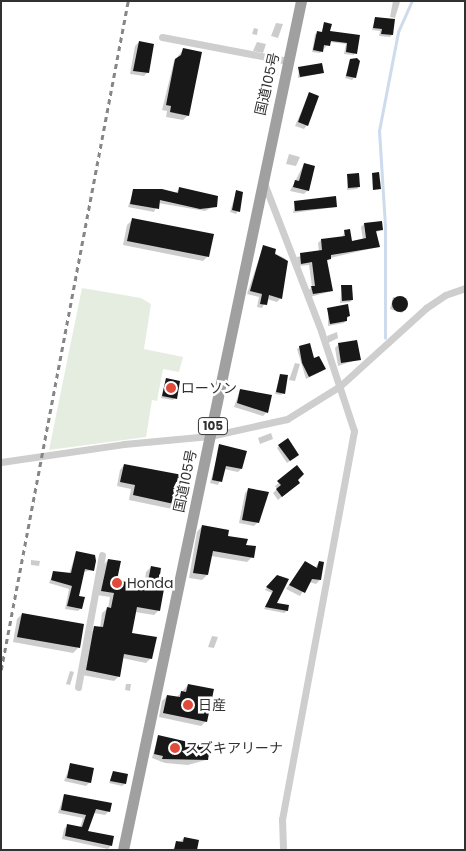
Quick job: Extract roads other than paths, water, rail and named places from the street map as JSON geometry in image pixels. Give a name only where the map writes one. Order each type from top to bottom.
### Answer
[{"type":"highway","name":"国道105号","points":[[123,850],[301,1]]},
{"type":"street","points":[[162,37],[288,61]]},
{"type":"street","points":[[263,180],[340,386],[354,431],[282,819],[283,850]]},
{"type":"street","points":[[1,462],[124,444],[210,436],[287,420],[340,386],[426,308],[445,295],[465,288]]},
{"type":"street","points":[[78,687],[102,555]]},
{"type":"waterway","points":[[385,338],[385,226],[379,131],[398,32],[412,1]]},
{"type":"railway","points":[[1,670],[128,1]]},
{"type":"place","name":"ローソン","points":[[171,388]]},
{"type":"place","name":"Honda","points":[[117,583]]},
{"type":"place","name":"日産","points":[[188,705]]},
{"type":"place","name":"スズキアリーナ","points":[[175,748]]}]
